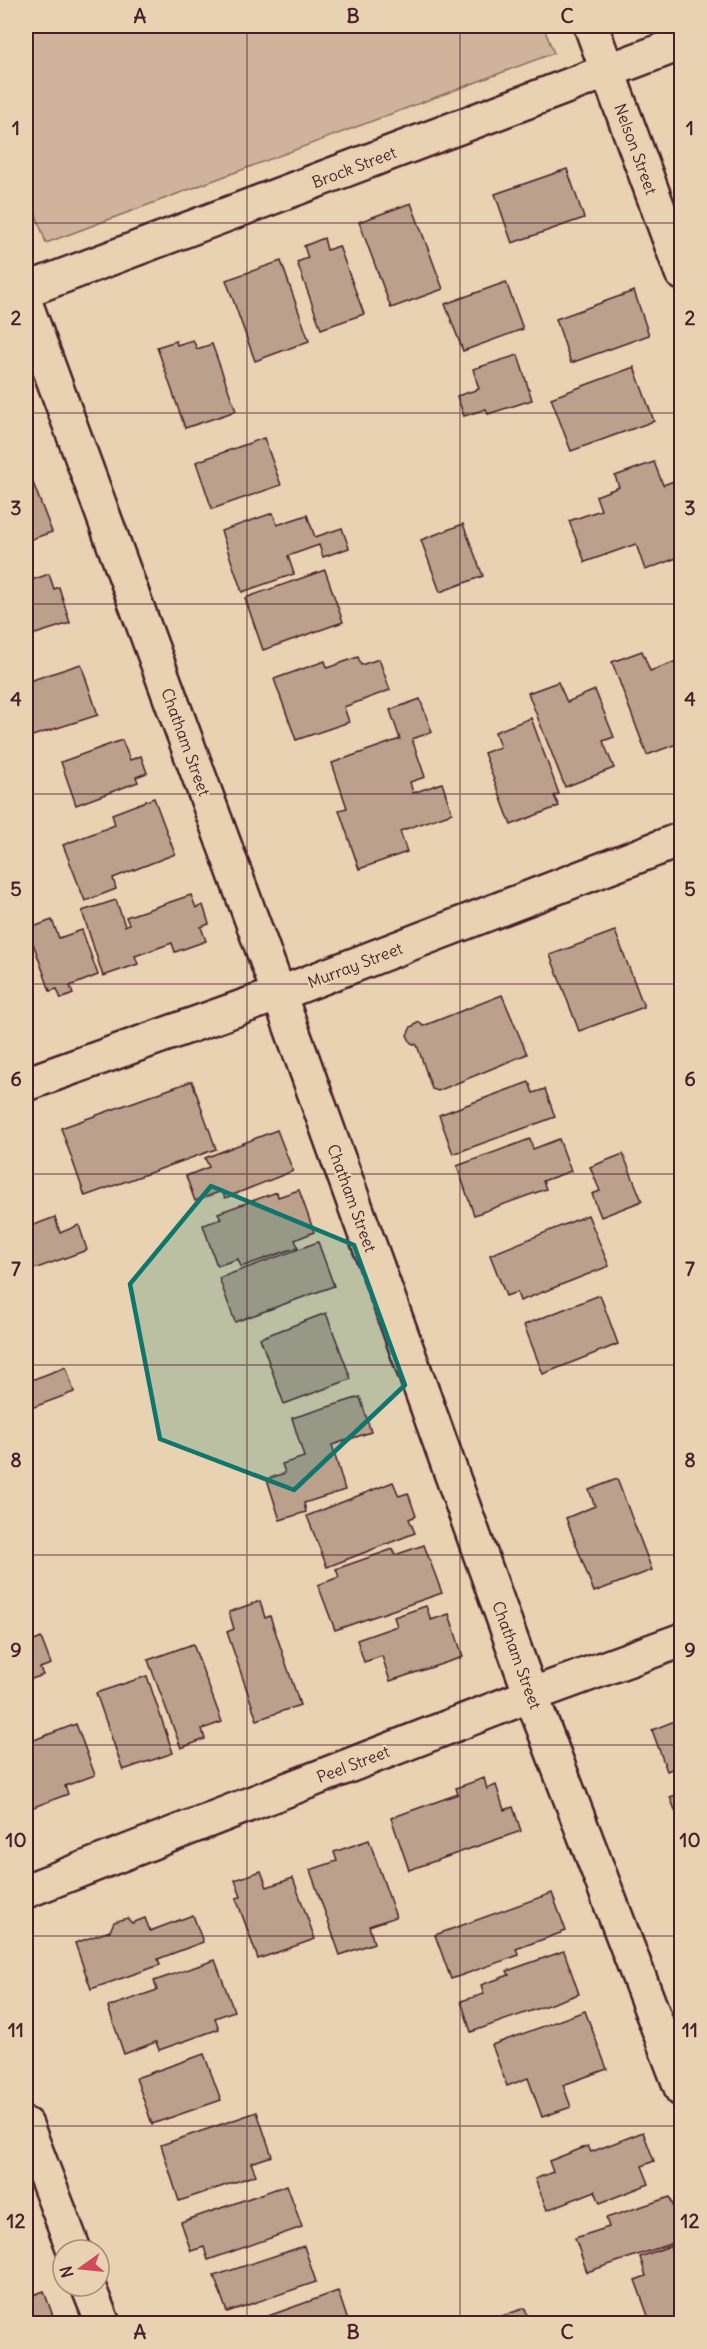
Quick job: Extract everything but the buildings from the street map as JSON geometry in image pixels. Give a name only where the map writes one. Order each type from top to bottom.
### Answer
[{"type":"street","name":"Nelson Street","points":[[591,26],[681,273]]},
{"type":"street","name":"Brock Street","points":[[26,290],[681,43]]},
{"type":"street","name":"Chatham Street","points":[[26,305],[279,994],[531,1695],[681,2090]]},
{"type":"street","name":"Murray Street","points":[[26,1084],[279,994],[681,839]]},
{"type":"street","name":"Peel Street","points":[[26,1891],[531,1695],[681,1640]]},
{"type":"street","points":[[26,2125],[69,2238]]},
{"type":"street","points":[[93,2298],[103,2324]]},
{"type":"highlighted area","points":[[211,1186],[354,1245],[405,1385],[294,1490],[160,1439],[130,1284]]},
{"type":"shaded area","points":[[26,26],[543,26],[554,53],[46,243],[26,186]]}]
